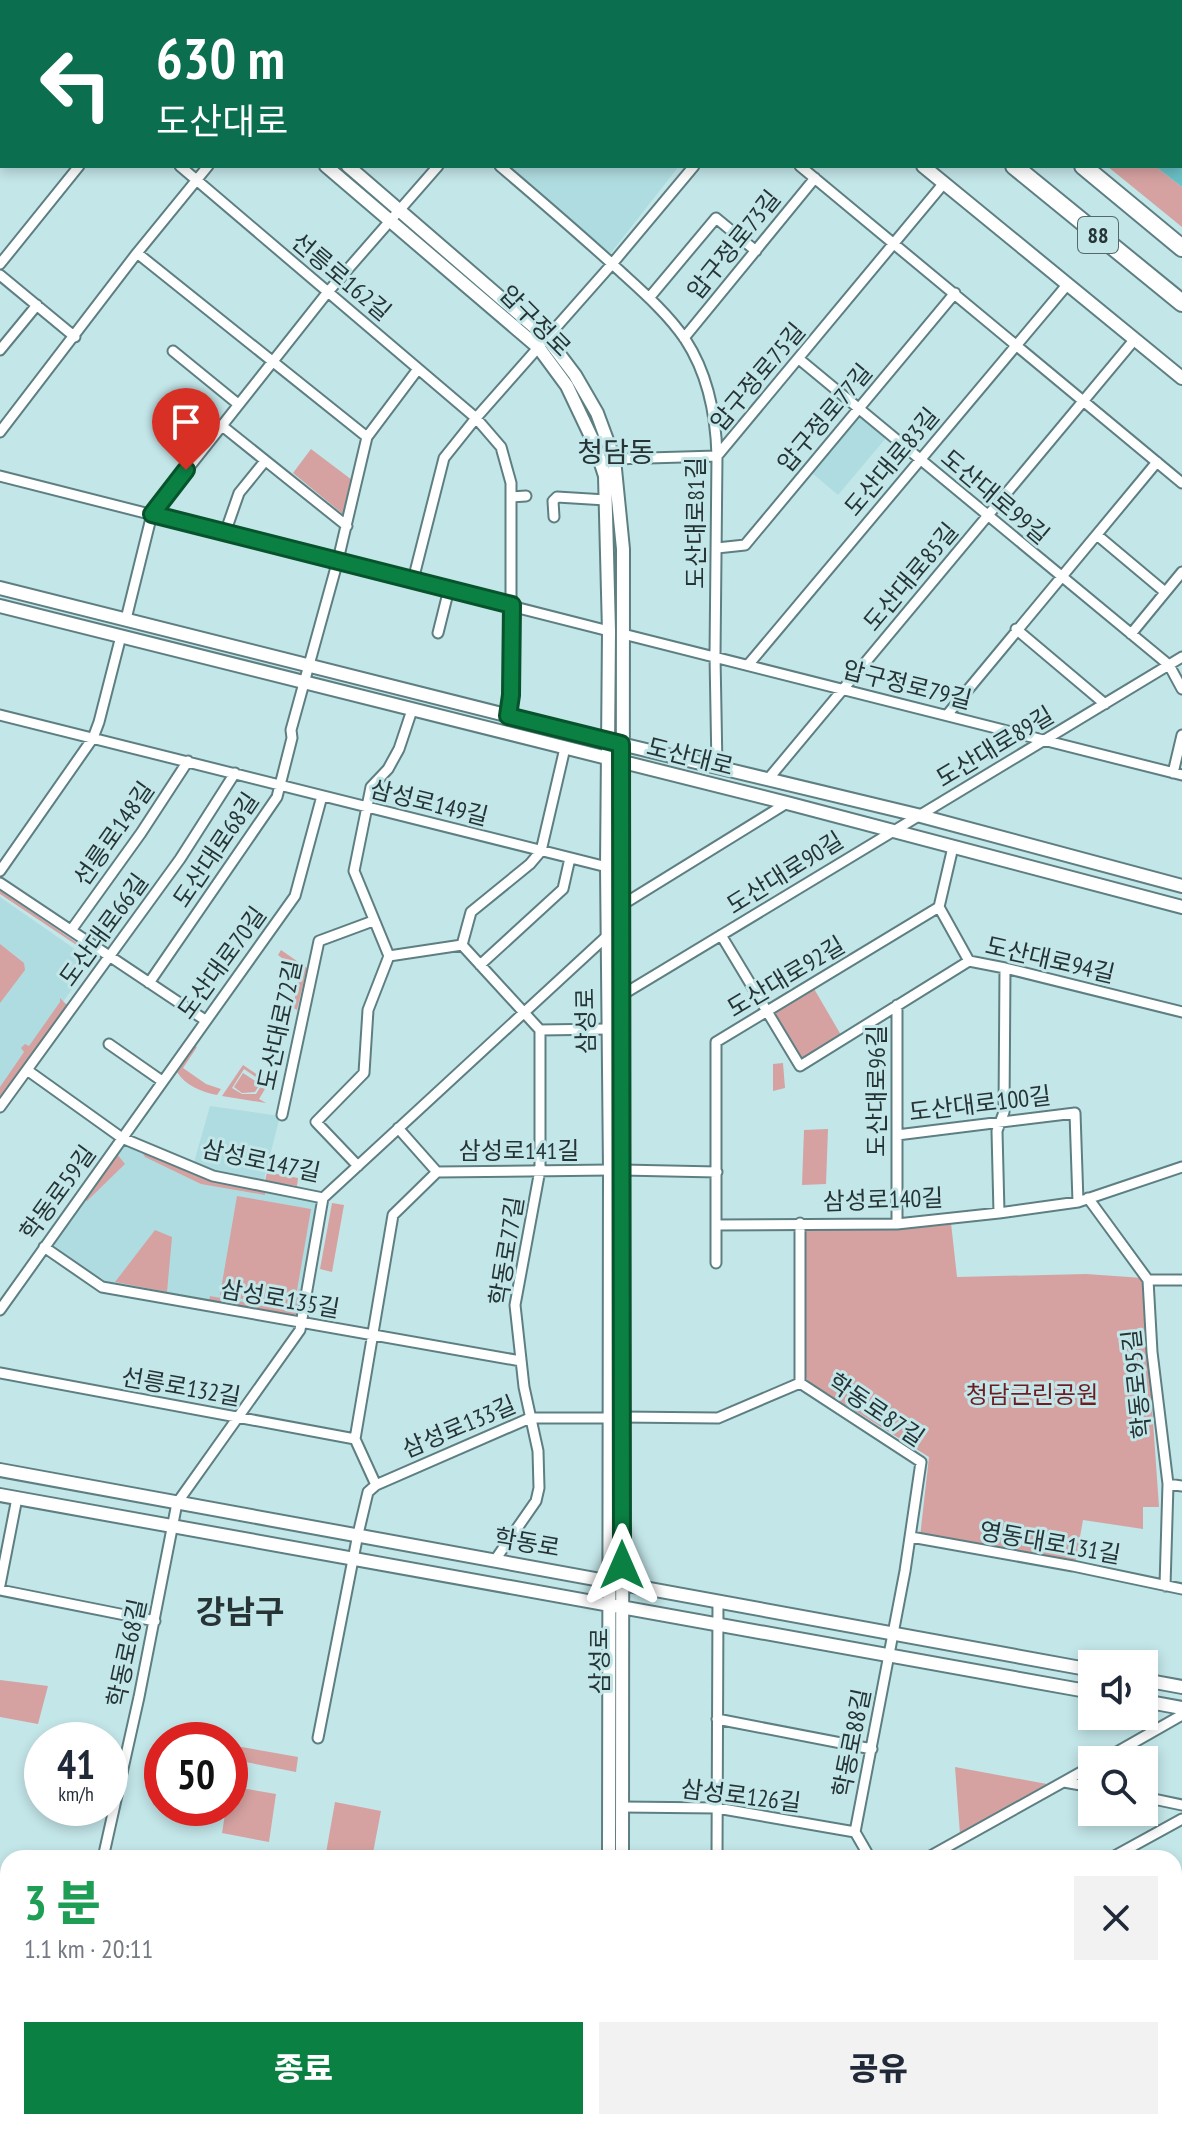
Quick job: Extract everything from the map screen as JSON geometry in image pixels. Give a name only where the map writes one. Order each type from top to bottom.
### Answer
[{"type":"highway","name":"88","points":[[1016,168],[1182,303]]},
{"type":"highway","name":"88","points":[[1085,168],[1182,248]]},
{"type":"main road","name":"압구정로","points":[[329,168],[395,216],[543,343],[575,375],[597,413],[614,459],[623,549],[623,634],[615,742]]},
{"type":"main road","name":"압구정로","points":[[350,168],[395,216]]},
{"type":"main road","points":[[925,168],[1182,378]]},
{"type":"main road","name":"압구정로","points":[[543,343],[582,415],[605,476],[615,742]]},
{"type":"main road","name":"도산대로","points":[[0,588],[917,815],[1182,886]]},
{"type":"main road","name":"도산대로","points":[[0,606],[787,803],[1182,907]]},
{"type":"main road","name":"삼성로","points":[[615,742],[607,867],[607,936],[608,1029],[616,1170]]},
{"type":"main road","name":"삼성로","points":[[609,1850],[616,1606],[616,1170],[622,995],[622,905],[614,761]]},
{"type":"main road","name":"학동로","points":[[0,1470],[1078,1667]]},
{"type":"main road","name":"학동로","points":[[0,1495],[354,1555],[1078,1689]]},
{"type":"main road","name":"삼성로","points":[[616,1606],[622,1850]]},
{"type":"main road","points":[[1158,1683],[1182,1687]]},
{"type":"main road","points":[[1158,1704],[1182,1708]]},
{"type":"street","points":[[0,264],[77,168]]},
{"type":"street","name":"선릉로162길","points":[[182,168],[476,418],[501,447],[511,483],[511,695],[508,716]]},
{"type":"street","points":[[0,432],[206,168]]},
{"type":"street","points":[[126,619],[152,514],[327,293],[436,168]]},
{"type":"street","name":"도산대로81길","points":[[502,168],[649,298],[684,338],[711,398],[717,456],[717,767]]},
{"type":"street","points":[[413,580],[444,458],[692,168]]},
{"type":"street","points":[[802,168],[1182,483]]},
{"type":"street","name":"압구정로73길","points":[[684,338],[815,178]]},
{"type":"street","name":"압구정로75길","points":[[614,459],[717,456],[944,183]]},
{"type":"street","points":[[649,298],[716,218],[756,251]]},
{"type":"street","points":[[137,253],[367,437],[418,369]]},
{"type":"street","points":[[0,275],[75,337]]},
{"type":"street","name":"도산대로83길","points":[[748,665],[1067,285]]},
{"type":"street","name":"압구정로77길","points":[[717,548],[745,545],[955,293]]},
{"type":"street","points":[[0,350],[37,305]]},
{"type":"street","name":"도산대로85길","points":[[769,778],[1135,339]]},
{"type":"street","points":[[173,351],[238,404]]},
{"type":"street","name":"도산대로99길","points":[[799,359],[1169,665],[1182,689]]},
{"type":"street","points":[[221,425],[347,526]]},
{"type":"street","name":"도산대로68길","points":[[149,983],[277,797],[292,738],[291,730],[347,526],[367,437]]},
{"type":"street","points":[[225,533],[239,493],[265,461]]},
{"type":"street","points":[[947,715],[1157,462]]},
{"type":"street","points":[[0,476],[609,631]]},
{"type":"street","points":[[511,497],[526,496]]},
{"type":"street","points":[[554,517],[553,501],[557,497],[606,500]]},
{"type":"street","points":[[1097,535],[1169,588],[1182,592]]},
{"type":"street","points":[[1131,634],[1182,572]]},
{"type":"street","points":[[438,633],[449,589]]},
{"type":"street","points":[[1016,629],[1105,704]]},
{"type":"street","name":"압구정로79길","points":[[623,634],[1177,774]]},
{"type":"street","points":[[0,871],[93,738],[121,636]]},
{"type":"street","name":"도산대로89길","points":[[904,822],[985,778],[1182,657]]},
{"type":"street","points":[[412,710],[399,749],[388,769],[371,787],[354,871],[389,956],[462,945]]},
{"type":"street","name":"선릉로148길","points":[[1,716],[280,784]]},
{"type":"street","points":[[1177,774],[1182,735]]},
{"type":"street","points":[[462,945],[471,912],[530,864],[541,851],[565,748]]},
{"type":"street","name":"선릉로148길","points":[[72,929],[188,761]]},
{"type":"street","name":"도산대로66길","points":[[0,1107],[180,859],[235,773]]},
{"type":"street","name":"삼성로149길","points":[[280,784],[607,867]]},
{"type":"street","name":"도산대로70길","points":[[122,1138],[295,896],[322,796]]},
{"type":"street","points":[[622,905],[787,803]]},
{"type":"street","name":"도산대로90길","points":[[800,1066],[721,935],[904,822]]},
{"type":"street","points":[[939,907],[953,847]]},
{"type":"street","points":[[480,965],[563,889],[570,858]]},
{"type":"street","points":[[0,883],[205,1020]]},
{"type":"street","name":"도산대로94길","points":[[939,907],[969,961],[1182,1012]]},
{"type":"street","name":"도산대로92길","points":[[716,1225],[716,1042],[939,907]]},
{"type":"street","name":"도산대로72길","points":[[282,1115],[319,941],[373,921]]},
{"type":"street","points":[[622,995],[721,935]]},
{"type":"street","name":"삼성로147길","points":[[27,1070],[122,1138],[213,1176],[323,1198],[607,936]]},
{"type":"street","points":[[462,945],[540,1030],[608,1029]]},
{"type":"street","name":"삼성로147길","points":[[358,1166],[316,1122],[364,1073],[368,1010],[389,956]]},
{"type":"street","name":"도산대로96길","points":[[800,1066],[969,961]]},
{"type":"street","points":[[999,1213],[999,1123],[1004,1112],[1005,968]]},
{"type":"street","name":"도산대로96길","points":[[897,1005],[897,1224]]},
{"type":"street","name":"학동로77길","points":[[495,1560],[536,1501],[539,1488],[538,1451],[521,1361],[515,1305],[540,1170],[540,1030]]},
{"type":"street","points":[[109,1044],[162,1081]]},
{"type":"street","name":"도산대로100길","points":[[897,1135],[1075,1113],[1083,1200]]},
{"type":"street","name":"삼성로141길","points":[[398,1128],[437,1172],[717,1172]]},
{"type":"street","name":"학동로59길","points":[[1,1308],[122,1138]]},
{"type":"street","name":"삼성로140길","points":[[716,1225],[897,1224],[999,1213],[1083,1200],[1182,1167]]},
{"type":"street","points":[[318,1738],[358,1534],[368,1492],[376,1485],[355,1439],[393,1215],[437,1172]]},
{"type":"street","points":[[177,1503],[302,1323],[323,1198]]},
{"type":"street","points":[[1083,1200],[1148,1280],[1182,1280]]},
{"type":"street","name":"학동로87길","points":[[800,1223],[800,1383],[921,1462],[894,1633]]},
{"type":"street","points":[[716,1225],[716,1263]]},
{"type":"street","name":"삼성로135길","points":[[44,1247],[102,1287],[521,1361]]},
{"type":"street","name":"학동로95길","points":[[1148,1280],[1152,1352],[1168,1484],[1165,1586]]},
{"type":"street","name":"선릉로132길","points":[[0,1373],[355,1439]]},
{"type":"street","name":"삼성로133길","points":[[376,1485],[530,1418],[718,1418],[800,1383]]},
{"type":"street","points":[[1168,1484],[1182,1486]]},
{"type":"street","points":[[17,1498],[0,1587],[155,1621]]},
{"type":"street","name":"학동로68길","points":[[105,1850],[155,1621],[177,1503]]},
{"type":"street","name":"영동대로131길","points":[[911,1537],[1182,1589]]},
{"type":"street","points":[[717,1850],[718,1601]]},
{"type":"street","name":"학동로88길","points":[[865,1850],[855,1832],[894,1633]]},
{"type":"street","points":[[1128,1746],[1182,1715]]},
{"type":"street","points":[[717,1719],[872,1749]]},
{"type":"street","points":[[941,1850],[1078,1774]]},
{"type":"street","points":[[1064,1782],[1078,1784]]},
{"type":"street","points":[[1158,1800],[1182,1805]]},
{"type":"street","name":"삼성로126길","points":[[622,1807],[717,1808],[855,1832]]},
{"type":"street","points":[[1131,1850],[1182,1819]]},
{"type":"shaded area","points":[[508,168],[677,168],[610,254]]},
{"type":"shaded area","points":[[858,415],[886,438],[838,495],[812,473]]},
{"type":"shaded area","points":[[0,897],[92,961],[0,1091]]},
{"type":"shaded area","points":[[210,1106],[280,1116],[263,1183],[214,1174],[193,1166]]},
{"type":"shaded area","points":[[127,1145],[207,1179],[315,1198],[319,1204],[299,1314],[293,1318],[106,1283],[55,1247],[54,1241],[120,1146]]},
{"type":"green space","points":[[1109,168],[1158,168],[1182,187],[1182,227]]},
{"type":"green space","points":[[311,449],[352,480],[344,515],[293,473]]},
{"type":"green space","points":[[0,890],[96,956],[99,960],[0,894]]},
{"type":"green space","points":[[0,944],[24,963],[25,970],[0,1003]]},
{"type":"green space","points":[[281,950],[307,968],[297,1010],[292,1007],[299,983],[295,979],[300,972],[278,955]]},
{"type":"green space","points":[[813,987],[841,1035],[804,1058],[798,1056],[773,1015],[778,1008]]},
{"type":"green space","points":[[60,998],[67,1005],[0,1100],[0,1087],[24,1052],[21,1048],[25,1044],[29,1046]]},
{"type":"green space","points":[[195,1046],[183,1068],[206,1084],[221,1089],[217,1095],[194,1087],[177,1072]]},
{"type":"green space","points":[[783,1063],[785,1088],[773,1091],[773,1064]]},
{"type":"green space","points":[[243,1065],[265,1080],[263,1082],[244,1069],[232,1088],[242,1094],[256,1094],[261,1086],[265,1089],[259,1099],[266,1103],[222,1096]]},
{"type":"green space","points":[[243,1073],[260,1084],[255,1092],[242,1093],[234,1087]]},
{"type":"green space","points":[[828,1129],[826,1184],[802,1185],[804,1130]]},
{"type":"green space","points":[[140,1149],[211,1181],[265,1191],[265,1195],[201,1184],[145,1157]]},
{"type":"green space","points":[[117,1154],[125,1164],[87,1201],[85,1199]]},
{"type":"green space","points":[[267,1172],[298,1178],[297,1186],[265,1181]]},
{"type":"green space","points":[[237,1196],[311,1209],[294,1308],[220,1295]]},
{"type":"green space","points":[[332,1203],[344,1205],[332,1272],[320,1269]]},
{"type":"green space","name":"청담근린공원","points":[[951,1223],[957,1277],[1086,1274],[1143,1278],[1159,1507],[1143,1507],[1143,1529],[1083,1520],[1075,1565],[920,1537],[929,1457],[809,1382],[802,1372],[803,1232],[809,1228],[889,1229]]},
{"type":"green space","points":[[155,1230],[172,1237],[167,1292],[115,1282]]},
{"type":"green space","points":[[299,1289],[297,1313],[293,1316],[209,1301],[210,1296],[294,1311]]},
{"type":"green space","points":[[0,1680],[48,1686],[39,1722],[0,1717]]},
{"type":"green space","points":[[248,1748],[298,1757],[296,1772],[248,1763]]},
{"type":"green space","points":[[955,1767],[1047,1784],[960,1834]]},
{"type":"green space","points":[[248,1789],[276,1794],[269,1842],[222,1833],[223,1826],[248,1826]]},
{"type":"green space","points":[[335,1802],[381,1811],[374,1850],[327,1850]]},
{"type":"water","points":[[1158,168],[1182,168],[1182,187]]},
{"type":"district","name":"청담동","points":[[616,452]]},
{"type":"district","name":"강남구","points":[[240,1612]]},
{"type":"route","points":[[186,470],[152,514],[512,605],[508,716],[621,744],[622,1565]]}]
